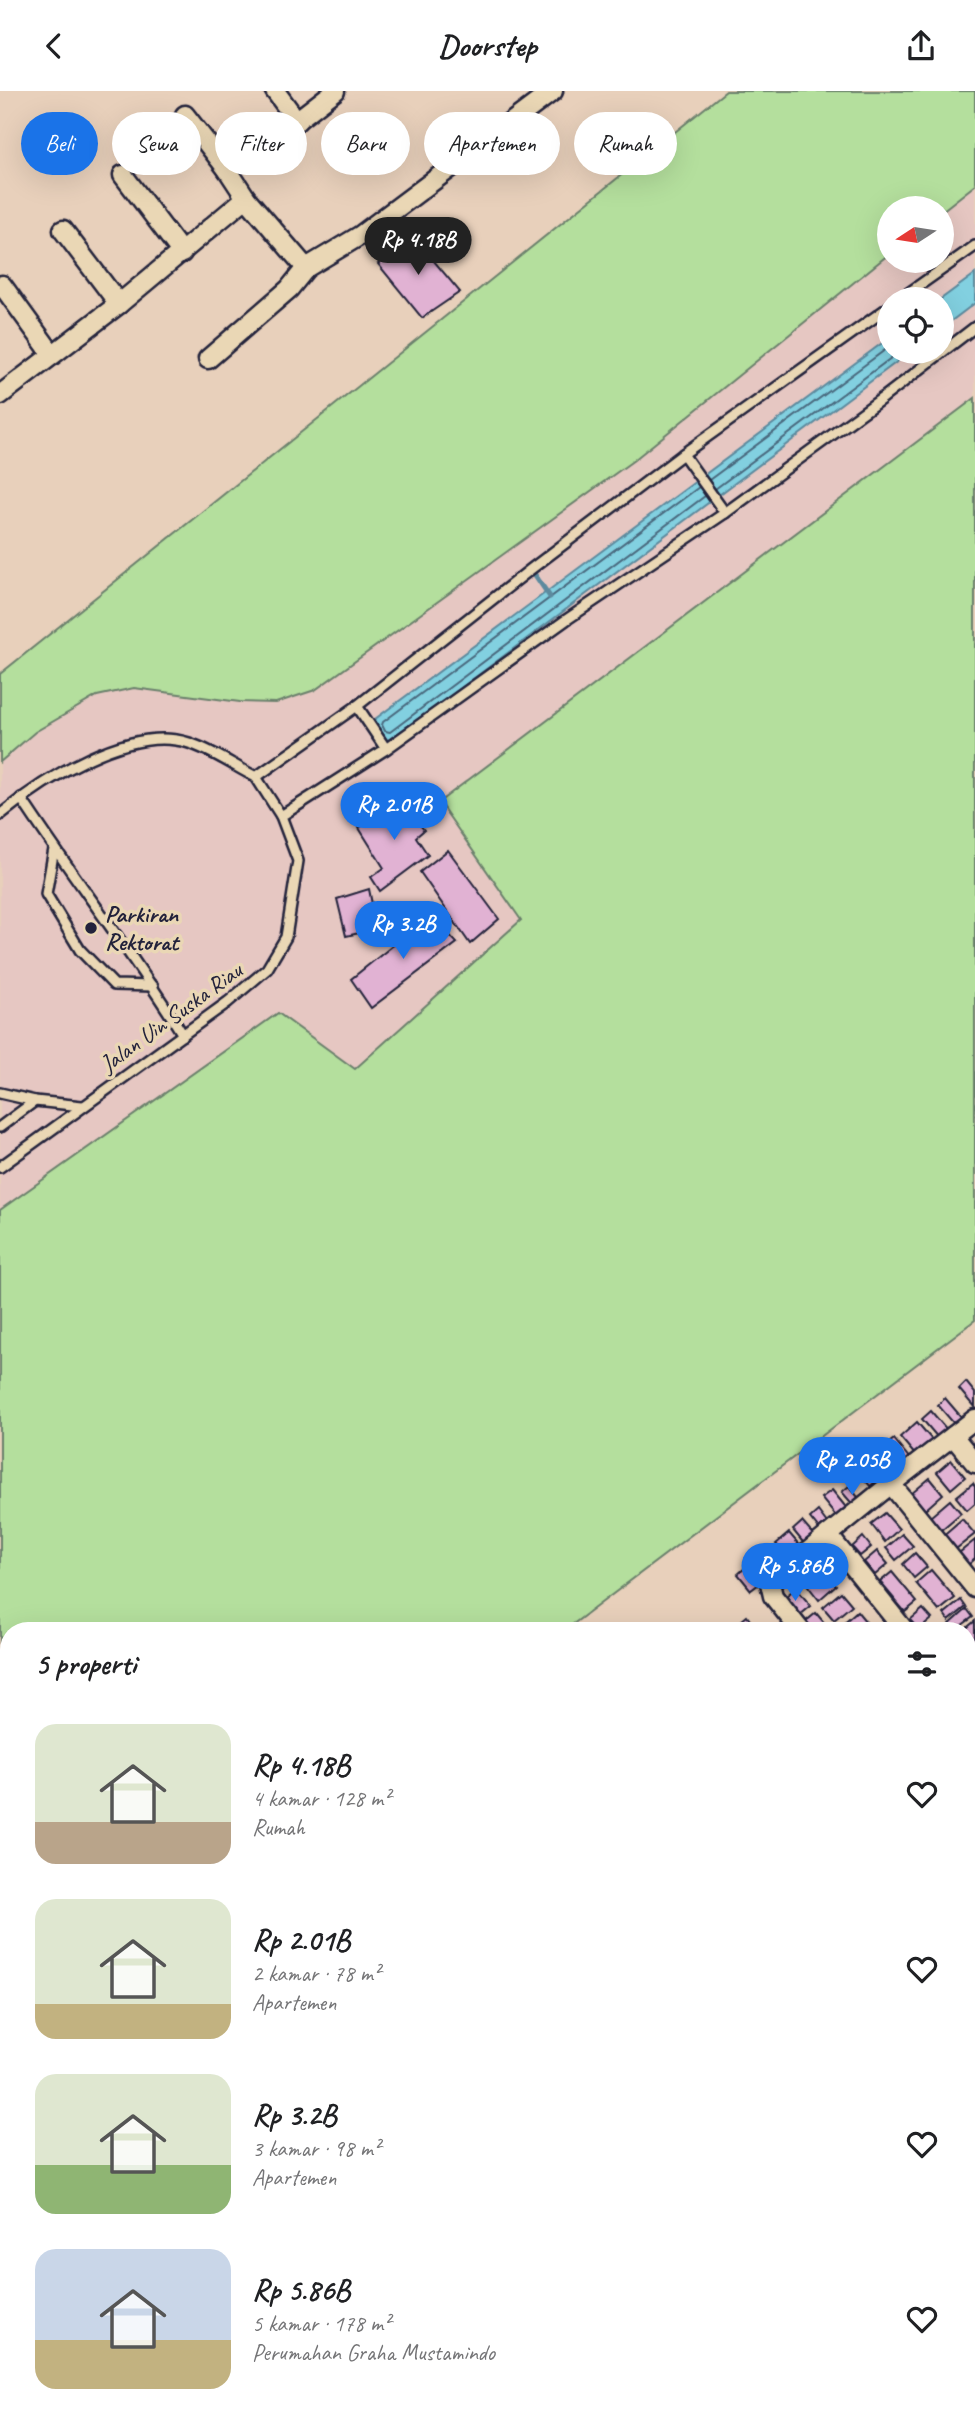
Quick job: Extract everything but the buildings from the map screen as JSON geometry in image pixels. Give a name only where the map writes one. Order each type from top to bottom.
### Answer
[{"type":"street","points":[[275,91],[290,112]]},
{"type":"street","points":[[307,113],[335,91]]},
{"type":"street","points":[[208,359],[289,289],[306,268],[361,235],[553,91]]},
{"type":"street","points":[[201,136],[215,154]]},
{"type":"street","points":[[123,175],[182,253]]},
{"type":"street","points":[[231,175],[246,198],[306,268]]},
{"type":"street","points":[[0,395],[119,304],[246,198]]},
{"type":"street","points":[[62,230],[119,304]]},
{"type":"street","points":[[2,285],[52,353]]},
{"type":"street","points":[[794,1622],[773,1595],[770,1583],[975,1419]]},
{"type":"street","points":[[953,1436],[975,1463]]},
{"type":"street","points":[[891,1484],[975,1588]]},
{"type":"street","points":[[828,1535],[898,1622]]},
{"type":"lane","points":[[917,287],[975,246]]},
{"type":"lane","points":[[0,815],[21,798],[82,761],[130,743],[160,740],[188,742],[256,777],[304,743],[360,710],[531,569],[683,454],[877,316]]},
{"type":"lane","points":[[281,816],[725,513],[975,327]]},
{"type":"lane","points":[[683,454],[725,513]]},
{"type":"lane","points":[[360,710],[383,744]]},
{"type":"lane","name":"Jalan Uin Suska Riau","points":[[0,1167],[228,1002],[267,969],[286,937],[298,861],[281,816],[256,777]]},
{"type":"lane","points":[[21,798],[54,849],[153,986],[183,1035]]},
{"type":"lane","points":[[54,849],[46,894],[80,950],[114,985],[153,986]]},
{"type":"lane","points":[[0,1093],[35,1101],[82,1106]]},
{"type":"lane","points":[[0,1127],[35,1101]]},
{"type":"shaded area","points":[[726,91],[975,91],[975,1190],[29,1622],[0,1622],[0,674],[621,175],[677,175],[677,130]]},
{"type":"green space","points":[[726,91],[975,91],[975,185],[954,202],[954,196],[877,196],[877,264],[634,460],[315,690],[276,703],[240,702],[134,688],[97,696],[35,732],[0,762],[0,674],[621,175],[677,175],[677,130]]},
{"type":"green space","points":[[975,398],[975,1320],[576,1622],[0,1622],[0,1210],[278,1013],[355,1069],[521,920],[439,802]]},
{"type":"water","points":[[975,274],[975,303],[954,319],[954,289]]},
{"type":"water","points":[[877,347],[877,364],[894,364],[386,744],[371,722]]},
{"type":"waterway","points":[[531,569],[550,597]]},
{"type":"place","name":"Parkiran Rektorat","points":[[91,928]]}]
